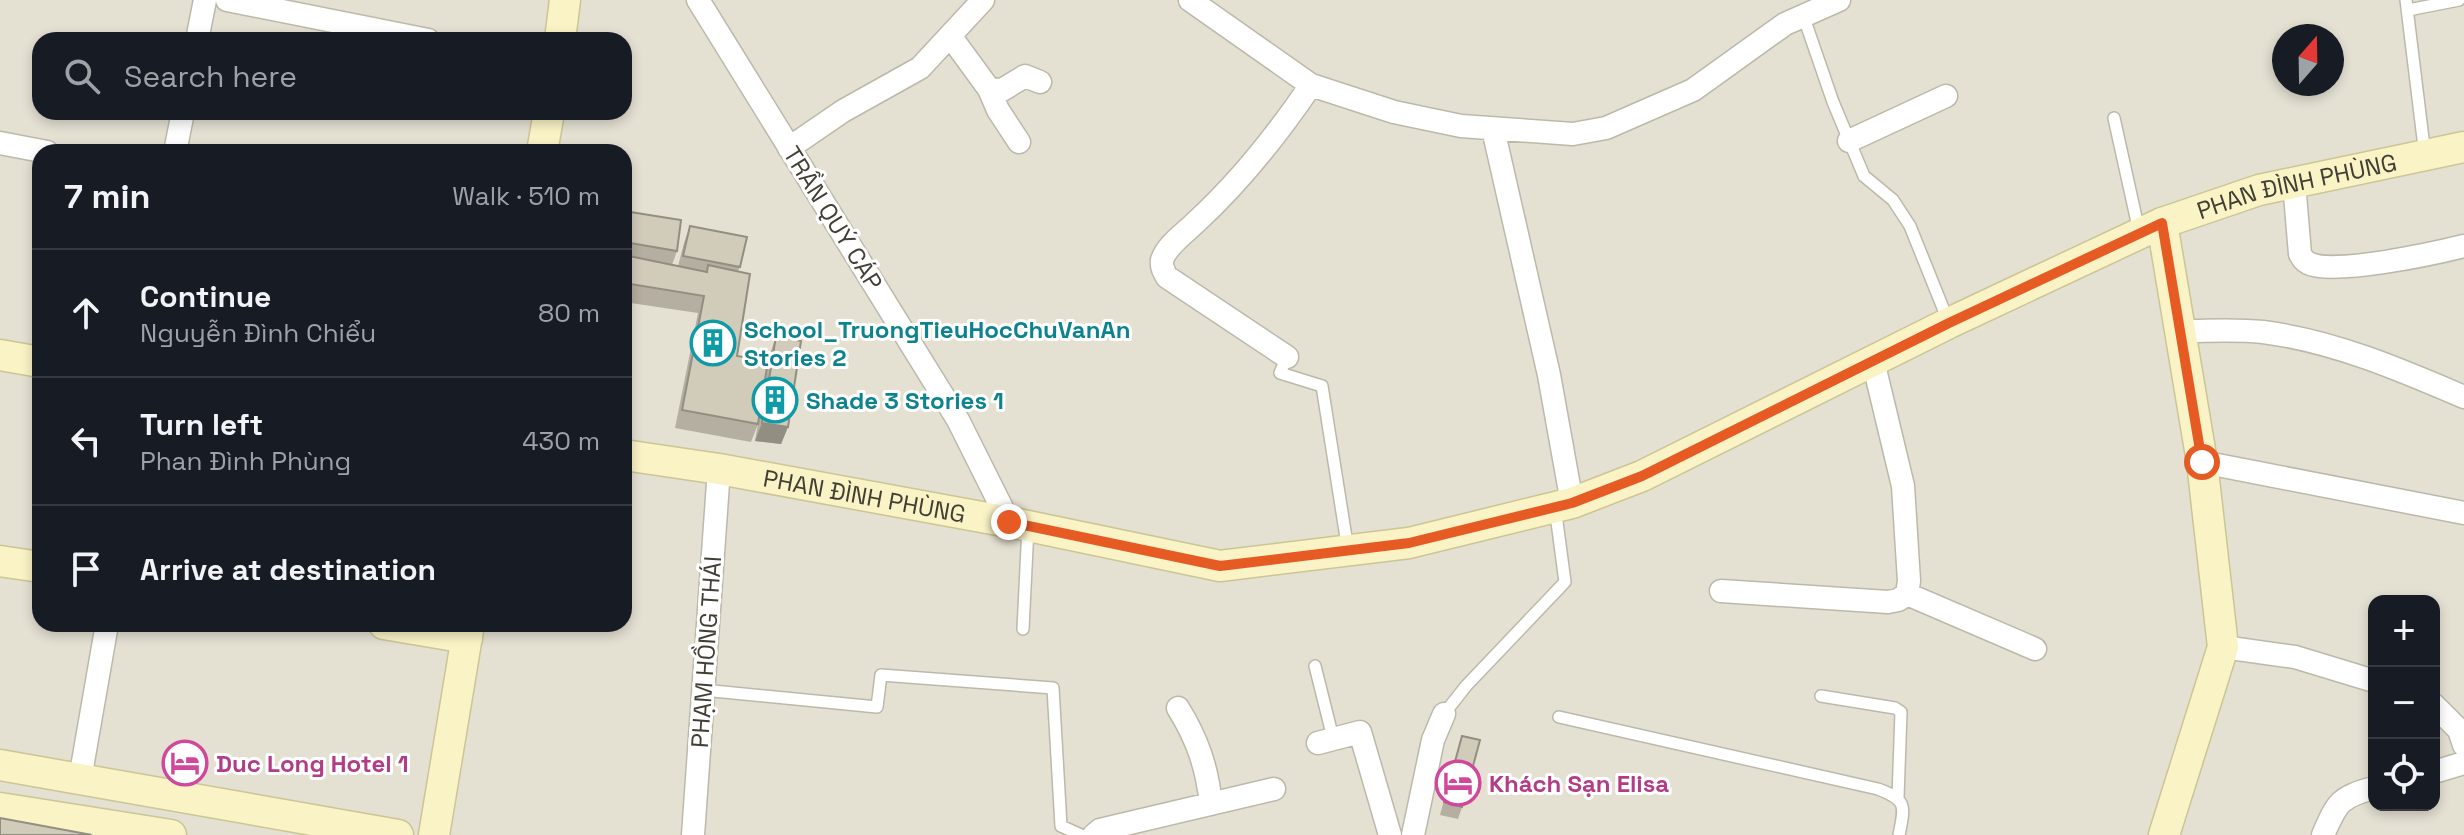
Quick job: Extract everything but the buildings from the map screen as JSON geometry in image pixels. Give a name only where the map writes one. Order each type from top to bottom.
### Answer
[{"type":"street","points":[[199,32],[205,0]]},
{"type":"street","points":[[227,0],[388,32]]},
{"type":"street","points":[[561,32],[565,0]]},
{"type":"street","name":"TRẦN QUÝ CÁP","points":[[698,0],[1019,524]]},
{"type":"street","points":[[789,148],[843,111],[920,68],[983,0]]},
{"type":"street","points":[[1190,0],[1311,85],[1394,112],[1461,126],[1573,134],[1606,128],[1693,90],[1785,24],[1839,0]]},
{"type":"street","points":[[951,37],[989,89],[998,110],[1019,142]]},
{"type":"street","points":[[989,89],[1002,90],[1025,76],[1040,82]]},
{"type":"street","points":[[1287,357],[1167,277],[1162,269],[1162,260],[1171,246],[1268,147],[1311,85]]},
{"type":"street","points":[[1849,141],[1946,96]]},
{"type":"street","points":[[177,144],[181,120]]},
{"type":"street","points":[[543,144],[548,120]]},
{"type":"street","points":[[1493,129],[1549,375],[1563,505]]},
{"type":"street","points":[[0,143],[32,149]]},
{"type":"street","name":"PHAN ĐÌNH PHÙNG","points":[[632,456],[1019,524],[1220,566],[1409,543],[1563,505],[1642,476],[1949,323],[2151,228],[2259,190],[2464,147]]},
{"type":"street","points":[[2294,183],[2300,254],[2305,262],[2313,265],[2337,267],[2439,253],[2464,246]]},
{"type":"street","points":[[2151,228],[2182,331],[2202,462],[2223,647],[2164,835]]},
{"type":"street","points":[[2182,331],[2260,332],[2329,346],[2386,364],[2464,397]]},
{"type":"street","points":[[0,355],[32,361]]},
{"type":"street","points":[[1721,591],[1888,602],[1907,594],[1909,581],[1903,486],[1873,361]]},
{"type":"street","points":[[2202,462],[2464,513]]},
{"type":"street","name":"PHẠM HỒNG THÁI","points":[[693,835],[719,469]]},
{"type":"street","points":[[0,561],[32,566]]},
{"type":"street","points":[[1907,594],[2035,649]]},
{"type":"street","points":[[80,779],[106,632]]},
{"type":"street","points":[[434,835],[468,632]]},
{"type":"street","points":[[2223,647],[2303,658],[2368,679]]},
{"type":"street","points":[[1178,708],[1202,754],[1211,804]]},
{"type":"street","points":[[2440,711],[2459,730],[2464,745]]},
{"type":"street","points":[[1413,835],[1433,740],[1444,714]]},
{"type":"street","points":[[1326,741],[1360,732],[1390,835]]},
{"type":"street","points":[[2440,770],[2464,763]]},
{"type":"street","points":[[0,765],[398,835]]},
{"type":"street","points":[[1094,835],[1100,830],[1274,789]]},
{"type":"street","points":[[2323,835],[2333,812],[2344,798],[2368,790]]},
{"type":"street","points":[[0,808],[171,835]]},
{"type":"lane","points":[[2425,155],[2407,5],[2459,0]]},
{"type":"lane","points":[[1803,15],[1833,102],[1864,176],[1893,200],[1910,226],[1949,323]]},
{"type":"lane","points":[[2114,118],[2151,228]]},
{"type":"lane","points":[[1287,357],[1280,373],[1322,386],[1348,550]]},
{"type":"lane","points":[[1444,714],[1466,686],[1565,582],[1563,505]]},
{"type":"lane","points":[[1019,524],[1023,629]]},
{"type":"lane","points":[[1315,666],[1326,741]]},
{"type":"lane","points":[[703,690],[877,707],[881,675],[1053,688],[1061,826],[1081,835]]},
{"type":"lane","points":[[1821,696],[1895,708],[1901,712],[1898,797],[1903,817],[1899,835]]},
{"type":"lane","points":[[1559,717],[1878,789],[1898,797]]},
{"type":"shaded area","points":[[0,0],[2464,0],[2464,835],[0,835]]},
{"type":"place","name":"School_TruongTieuHocChuVanAn Stories 2","points":[[713,343]]},
{"type":"place","name":"Shade 3 Stories 1","points":[[775,400]]},
{"type":"place","name":"Duc Long Hotel 1","points":[[185,763]]},
{"type":"place","name":"Khách Sạn Elisa","points":[[1458,783]]},
{"type":"route","points":[[1009,522],[1220,566],[1409,543],[1572,503],[1642,476],[1949,323],[2162,223],[2202,462]]}]
